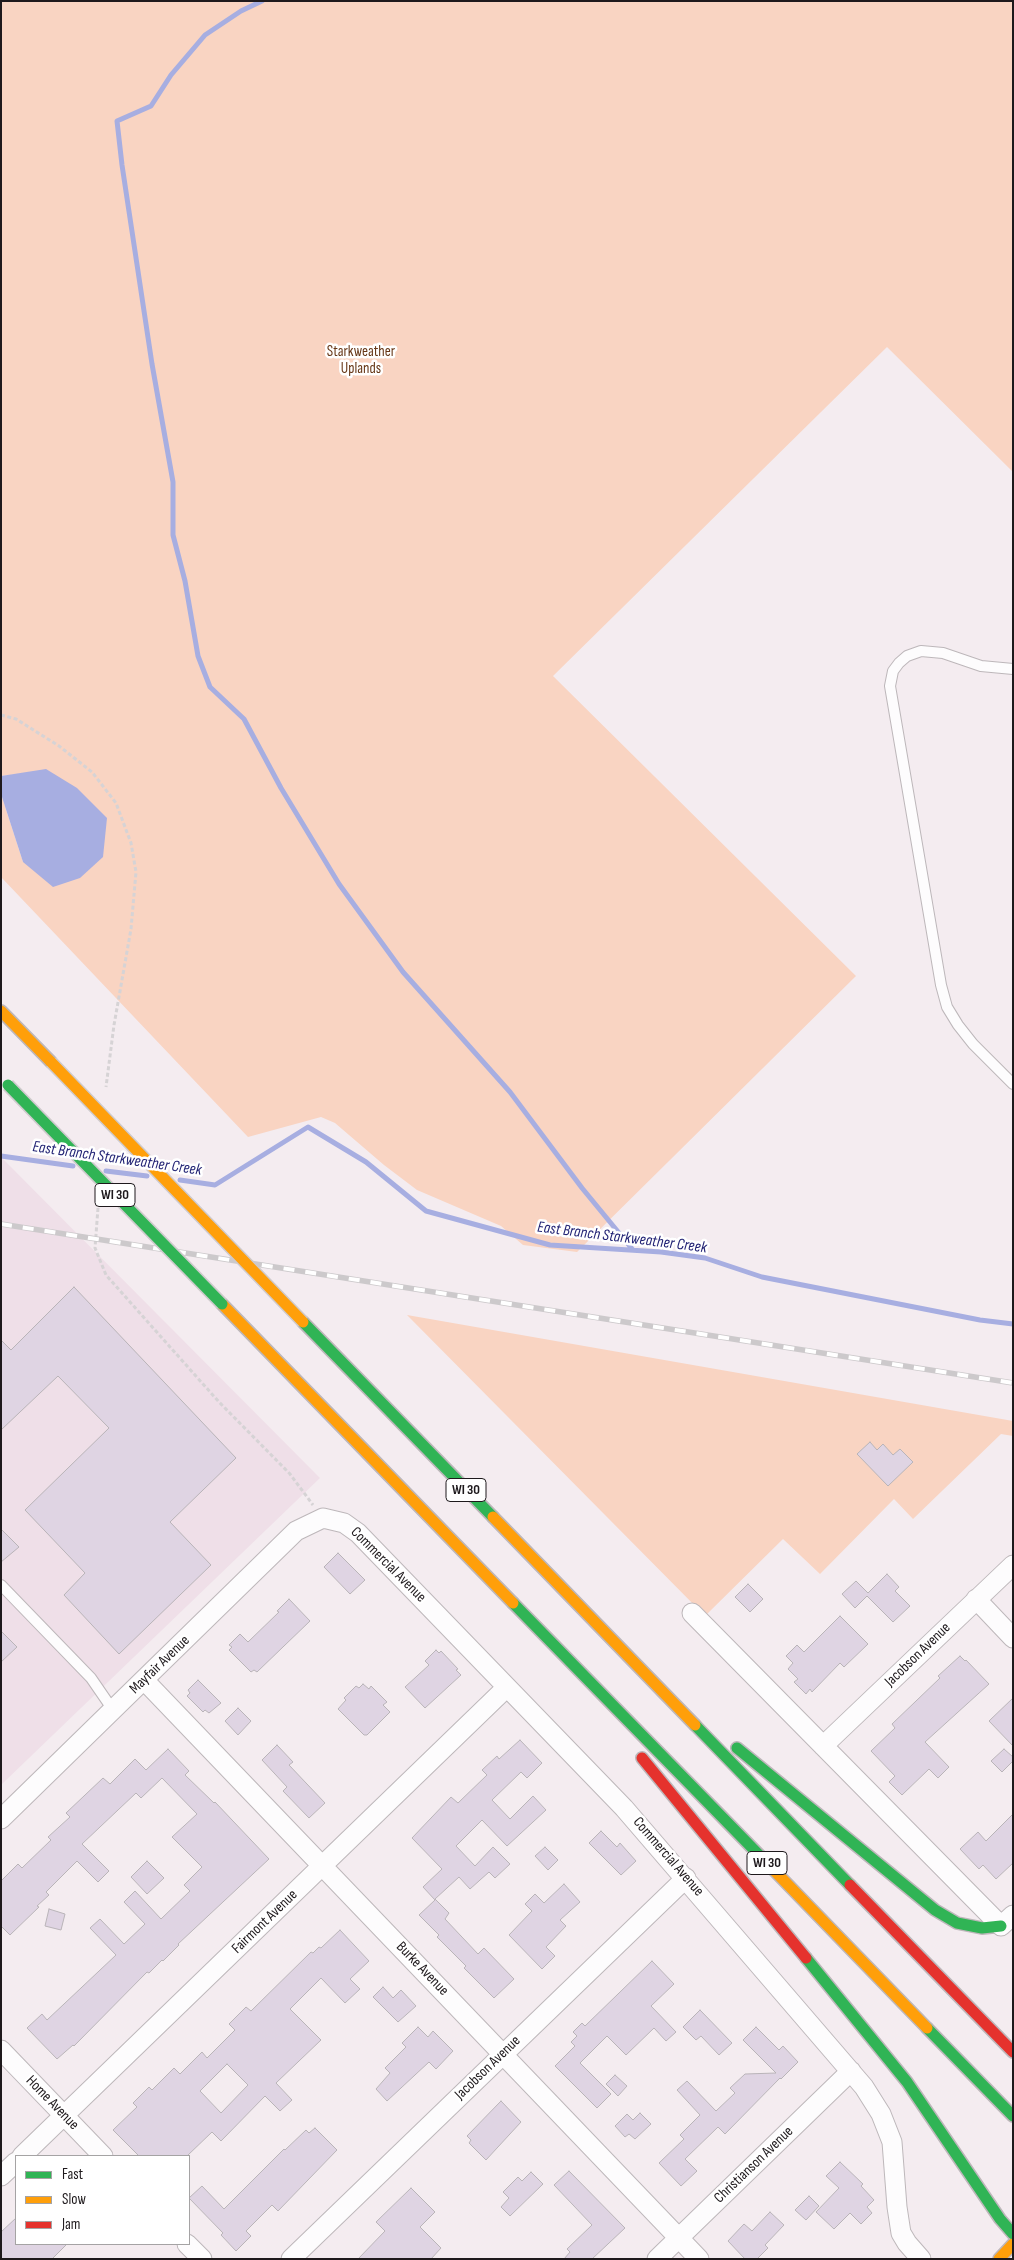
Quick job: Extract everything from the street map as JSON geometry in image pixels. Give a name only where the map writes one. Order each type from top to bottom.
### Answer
[{"type":"main road","name":"WI 30","points":[[1,1011],[1013,2052]]},
{"type":"main road","name":"WI 30","points":[[5,1082],[1013,2116]]},
{"type":"main road","points":[[521,1610],[600,1708]]},
{"type":"main road","points":[[629,1658],[935,1910],[957,1923],[982,1928],[1007,1924]]},
{"type":"main road","points":[[636,1752],[685,1808],[907,2082],[1000,2219],[1013,2234]]},
{"type":"main road","points":[[1000,2259],[1013,2244]]},
{"type":"street","name":"Mayfair Avenue","points":[[1,1819],[296,1531],[323,1518]]},
{"type":"street","name":"Commercial Avenue","points":[[323,1518],[344,1523],[358,1533],[624,1808],[864,2087],[881,2114],[892,2142],[901,2233],[921,2259]]},
{"type":"street","name":"Jacobson Avenue","points":[[823,1746],[1013,1565]]},
{"type":"street","points":[[976,1599],[1013,1638]]},
{"type":"street","points":[[692,1613],[823,1746],[1007,1924]]},
{"type":"street","name":"Burke Avenue","points":[[144,1680],[699,2259]]},
{"type":"street","name":"Fairmont Avenue","points":[[23,2155],[507,1687]]},
{"type":"street","name":"Jacobson Avenue","points":[[291,2259],[686,1878]]},
{"type":"street","name":"Home Avenue","points":[[1,2050],[102,2155]]},
{"type":"street","name":"Christianson Avenue","points":[[657,2259],[851,2071]]},
{"type":"street","points":[[1,2176],[15,2163]]},
{"type":"street","points":[[188,2245],[202,2259]]},
{"type":"lane","points":[[1013,669],[981,666],[942,653],[921,650],[907,656],[893,671],[890,686],[947,1007],[973,1044],[1013,1084]]},
{"type":"lane","points":[[1,1585],[91,1678],[113,1710]]},
{"type":"path","points":[[1,715],[16,719],[59,746],[92,772],[116,804],[132,842],[136,872],[131,929],[114,1025],[106,1095]]},
{"type":"path","points":[[98,1206],[95,1248],[106,1275],[219,1402],[290,1474],[323,1518]]},
{"type":"shaded area","points":[[1,1157],[320,1478],[1,1785]]},
{"type":"green space","name":"Starkweather Uplands","points":[[1,1],[1013,1],[1013,472],[887,347],[553,676],[856,976],[577,1252],[523,1245],[501,1226],[417,1190],[384,1165],[335,1123],[321,1117],[248,1137],[1,877],[1,794],[23,862],[20,774],[1,776]]},
{"type":"green space","points":[[407,1315],[1013,1421],[1013,1436],[1001,1434],[913,1519],[894,1499],[820,1574],[783,1539],[705,1616]]},
{"type":"water","points":[[46,769],[77,788],[107,818],[103,857],[80,878],[53,887],[23,862],[1,794],[1,776]]},
{"type":"building","points":[[74,1287],[236,1458],[170,1522],[211,1565],[119,1654],[64,1595],[85,1573],[25,1510],[109,1428],[58,1376],[1,1430],[1,1340],[11,1350]]},
{"type":"building","points":[[870,1442],[877,1450],[883,1444],[893,1455],[900,1449],[913,1462],[888,1486],[857,1454]]},
{"type":"building","points":[[1,1529],[19,1547],[1,1562]]},
{"type":"building","points":[[338,1553],[365,1580],[350,1594],[324,1567]]},
{"type":"building","points":[[887,1574],[899,1587],[895,1591],[910,1606],[893,1622],[867,1596],[855,1608],[842,1594],[856,1581],[868,1593]]},
{"type":"building","points":[[748,1584],[763,1599],[750,1612],[735,1597]]},
{"type":"building","points":[[289,1599],[310,1621],[257,1672],[254,1670],[251,1672],[229,1650],[232,1647],[229,1645],[240,1634],[248,1642],[279,1612],[277,1611]]},
{"type":"building","points":[[840,1616],[868,1644],[844,1667],[840,1663],[812,1692],[810,1689],[806,1694],[794,1682],[798,1679],[788,1669],[793,1663],[786,1656],[797,1645],[804,1652]]},
{"type":"building","points":[[1,1631],[17,1647],[1,1662]]},
{"type":"building","points":[[436,1650],[439,1653],[441,1651],[458,1669],[456,1670],[461,1675],[425,1708],[405,1687],[429,1665],[425,1661]]},
{"type":"building","points":[[960,1656],[989,1684],[925,1742],[949,1767],[938,1778],[929,1769],[902,1795],[889,1782],[895,1776],[871,1751],[895,1728],[892,1724]]},
{"type":"building","points":[[198,1680],[221,1703],[209,1713],[205,1710],[203,1712],[187,1696],[190,1693],[188,1690]]},
{"type":"building","points":[[363,1684],[369,1689],[371,1686],[387,1702],[383,1705],[390,1712],[367,1735],[364,1735],[338,1709],[346,1700],[344,1698],[356,1686],[359,1688]]},
{"type":"building","points":[[1013,1698],[1013,1746],[989,1721]]},
{"type":"building","points":[[238,1708],[251,1721],[238,1735],[225,1721]]},
{"type":"building","points":[[520,1740],[542,1763],[527,1778],[521,1772],[492,1800],[510,1819],[533,1796],[546,1810],[507,1846],[482,1820],[456,1846],[475,1866],[493,1847],[510,1864],[495,1878],[489,1872],[470,1889],[459,1877],[435,1899],[449,1913],[445,1919],[478,1954],[484,1948],[514,1979],[494,1998],[464,1968],[466,1966],[437,1937],[439,1935],[419,1915],[435,1900],[423,1887],[442,1869],[412,1838],[451,1797],[458,1803],[487,1775],[482,1770],[497,1756],[499,1759]]},
{"type":"building","points":[[277,1745],[293,1762],[289,1765],[325,1803],[309,1818],[283,1791],[287,1787],[262,1760]]},
{"type":"building","points":[[168,1749],[189,1771],[185,1775],[215,1802],[269,1859],[178,1944],[163,1961],[149,1973],[147,1972],[74,2046],[57,2059],[27,2028],[42,2014],[47,2020],[116,1955],[90,1928],[100,1919],[124,1944],[145,1924],[124,1902],[135,1891],[161,1919],[190,1891],[184,1885],[202,1867],[172,1837],[197,1814],[162,1778],[141,1798],[136,1793],[82,1844],[109,1871],[98,1882],[77,1861],[46,1892],[49,1895],[37,1906],[39,1907],[10,1935],[1,1926],[1,1881],[18,1864],[22,1868],[51,1840],[48,1837],[70,1817],[66,1813],[103,1778],[110,1784],[135,1759],[146,1770]]},
{"type":"building","points":[[1004,1749],[1013,1757],[1013,1761],[1002,1772],[991,1761]]},
{"type":"building","points":[[1013,1814],[1013,1863],[996,1879],[983,1865],[979,1869],[960,1849],[978,1832],[986,1841]]},
{"type":"building","points":[[601,1831],[617,1847],[620,1843],[636,1861],[621,1875],[589,1843]]},
{"type":"building","points":[[545,1847],[558,1860],[548,1870],[535,1856]]},
{"type":"building","points":[[147,1861],[164,1878],[147,1894],[131,1877]]},
{"type":"building","points":[[564,1884],[580,1902],[560,1920],[566,1926],[546,1947],[555,1956],[542,1969],[509,1935],[532,1911],[525,1904],[535,1894],[544,1903]]},
{"type":"building","points":[[49,1909],[65,1914],[61,1930],[45,1926]]},
{"type":"building","points":[[340,1930],[369,1961],[350,1979],[360,1989],[345,2003],[321,1978],[290,2009],[321,2040],[276,2083],[292,2100],[280,2111],[265,2096],[221,2141],[212,2132],[188,2155],[138,2155],[113,2130],[137,2107],[133,2103],[149,2087],[152,2090],[174,2068],[180,2074],[202,2052],[207,2058],[235,2030],[229,2024],[246,2007],[251,2011],[311,1952],[313,1953],[319,1947],[321,1948]],"holes":[[[227,2064],[248,2085],[221,2113],[200,2091]]]},
{"type":"building","points":[[652,1961],[674,1984],[651,2006],[676,2032],[666,2041],[654,2028],[626,2055],[607,2036],[580,2063],[611,2094],[597,2108],[555,2066],[575,2046],[571,2042],[577,2036],[573,2032],[582,2023],[585,2026]]},
{"type":"building","points":[[383,1987],[393,1998],[401,1990],[416,2006],[398,2022],[373,1997]]},
{"type":"building","points":[[700,2010],[732,2043],[719,2055],[701,2036],[696,2040],[683,2027]]},
{"type":"building","points":[[418,2027],[428,2037],[433,2031],[453,2051],[436,2069],[429,2062],[387,2101],[376,2089],[390,2073],[385,2068],[406,2047],[402,2043]]},
{"type":"building","points":[[756,2027],[779,2050],[783,2046],[798,2062],[725,2134],[718,2127],[685,2159],[697,2171],[681,2186],[659,2163],[684,2139],[680,2135],[700,2115],[677,2090],[687,2081],[716,2111],[735,2093],[730,2088],[745,2074],[776,2073],[743,2040]]},
{"type":"building","points":[[615,2075],[627,2086],[618,2096],[606,2084]]},
{"type":"building","points":[[501,2101],[521,2122],[486,2160],[469,2143],[471,2140],[467,2136]]},
{"type":"building","points":[[640,2113],[651,2124],[635,2139],[629,2134],[625,2137],[615,2126],[627,2114],[633,2120]]},
{"type":"building","points":[[315,2128],[337,2150],[278,2211],[272,2205],[246,2231],[251,2236],[236,2251],[221,2235],[223,2233],[190,2197],[202,2186],[224,2209],[284,2149],[306,2130],[309,2133]]},
{"type":"building","points":[[840,2162],[863,2184],[861,2186],[874,2200],[867,2207],[872,2213],[861,2224],[850,2213],[834,2229],[816,2212],[839,2188],[826,2176]]},
{"type":"building","points":[[569,2171],[625,2228],[592,2259],[564,2259],[570,2252],[567,2249],[592,2225],[554,2185]]},
{"type":"building","points":[[531,2172],[543,2184],[510,2216],[501,2207],[509,2198],[503,2192],[518,2177],[522,2181]]},
{"type":"building","points":[[411,2188],[435,2212],[420,2227],[441,2248],[431,2259],[358,2259],[385,2231],[376,2222]]},
{"type":"building","points":[[809,2196],[819,2206],[806,2220],[795,2210]]},
{"type":"building","points":[[770,2212],[784,2225],[765,2245],[768,2248],[757,2259],[745,2259],[728,2241],[744,2224],[752,2231]]},
{"type":"building","points":[[15,2219],[15,2245],[66,2245],[52,2259],[1,2259],[1,2232]]},
{"type":"waterway","points":[[262,1],[241,11],[205,35],[171,75],[151,106],[117,121],[152,364],[173,482],[173,535],[185,581],[198,656],[210,687],[244,719],[281,788],[339,884],[403,972],[510,1092],[582,1188],[633,1250]]},
{"type":"waterway","name":"East Branch Starkweather Creek","points":[[180,1180],[215,1185],[308,1127],[366,1162],[426,1211],[550,1245],[661,1252],[705,1258],[762,1277],[980,1320],[1013,1324]]},
{"type":"waterway","name":"East Branch Starkweather Creek","points":[[1,1156],[73,1166]]},
{"type":"waterway","name":"East Branch Starkweather Creek","points":[[106,1171],[147,1176]]},
{"type":"railway","points":[[1,1224],[1013,1383]]},
{"type":"traffic: fast","points":[[8,1085],[222,1304]]},
{"type":"traffic: fast","points":[[303,1322],[493,1517]]},
{"type":"traffic: fast","points":[[513,1603],[765,1861]]},
{"type":"traffic: fast","points":[[695,1725],[850,1885]]},
{"type":"traffic: fast","points":[[737,1748],[935,1910],[957,1923],[982,1928],[1001,1926]]},
{"type":"traffic: fast","points":[[806,1958],[907,2082],[1000,2219],[1013,2234]]},
{"type":"traffic: fast","points":[[927,2028],[1013,2116]]},
{"type":"traffic: slow","points":[[1,1011],[51,1062]]},
{"type":"traffic: slow","points":[[51,1062],[303,1322]]},
{"type":"traffic: slow","points":[[222,1304],[513,1603]]},
{"type":"traffic: slow","points":[[493,1517],[695,1725]]},
{"type":"traffic: slow","points":[[765,1861],[927,2028]]},
{"type":"traffic: slow","points":[[999,2259],[1013,2244]]},
{"type":"traffic: jam","points":[[642,1758],[806,1958]]},
{"type":"traffic: jam","points":[[850,1885],[1013,2052]]}]
